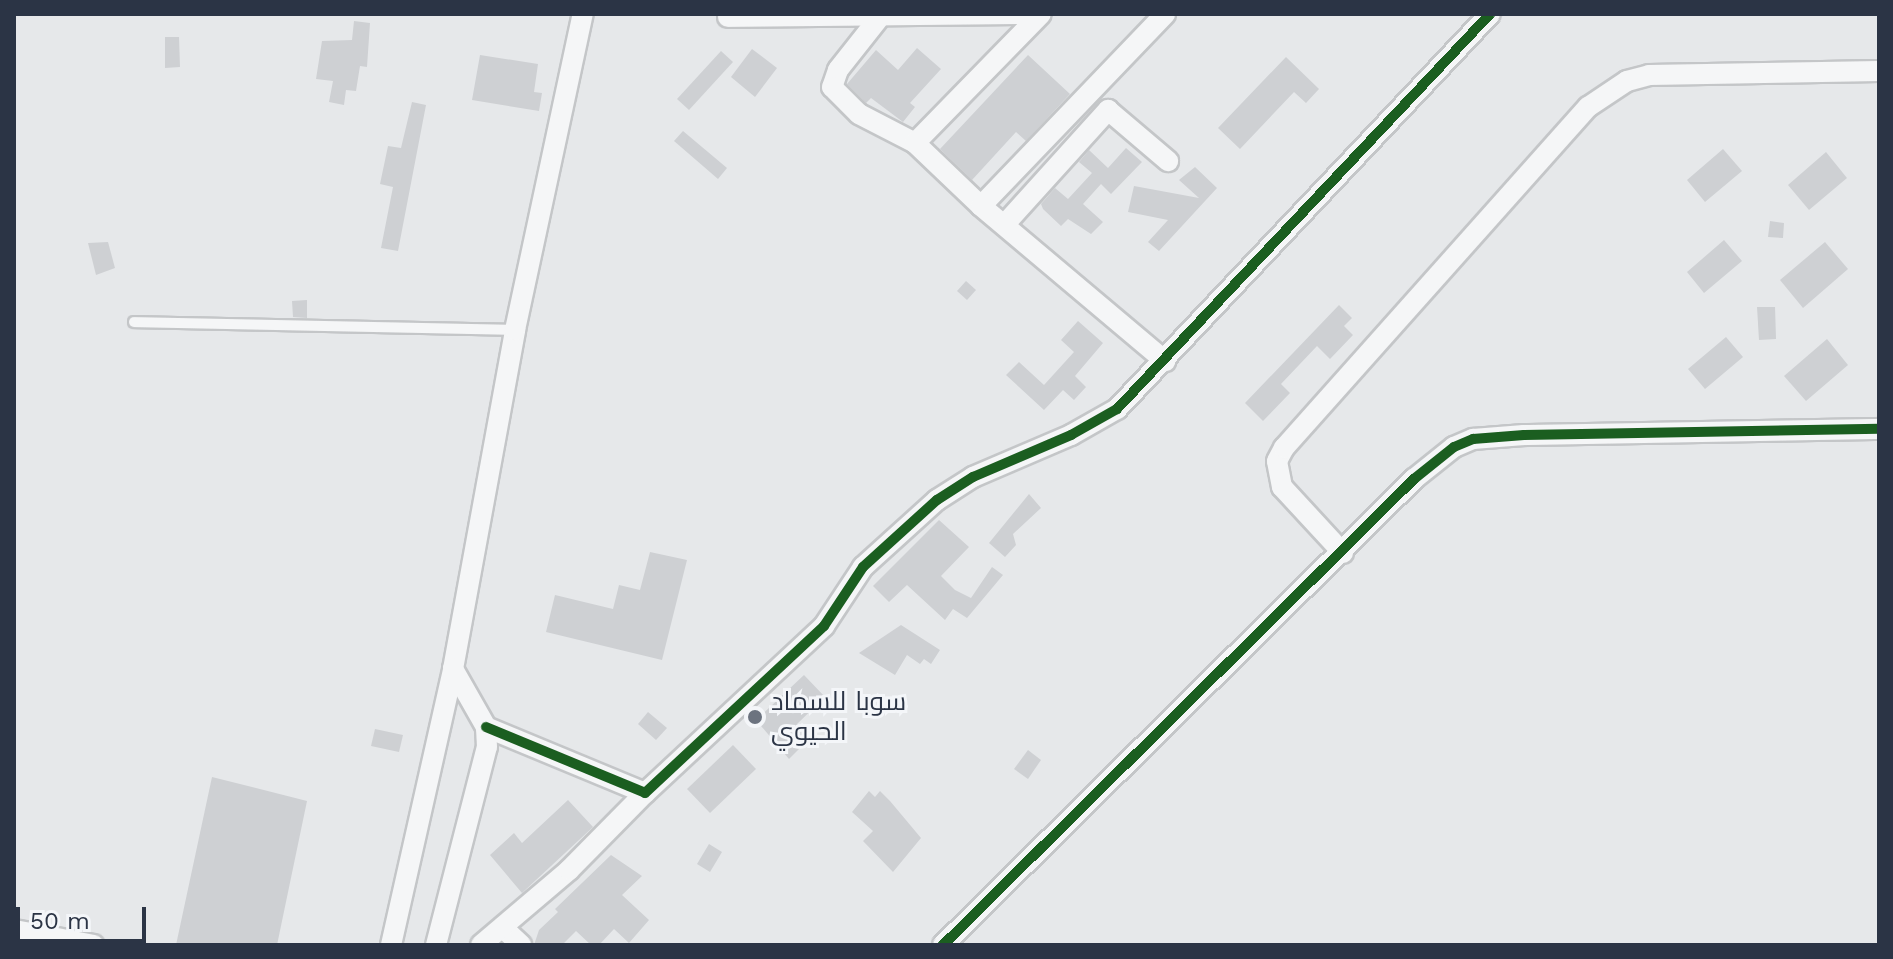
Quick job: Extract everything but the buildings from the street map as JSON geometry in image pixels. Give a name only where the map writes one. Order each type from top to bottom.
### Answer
[{"type":"street","points":[[391,945],[453,669],[515,330],[583,14]]},
{"type":"street","points":[[728,17],[879,18],[1038,14]]},
{"type":"street","points":[[915,143],[1038,14]]},
{"type":"street","points":[[981,206],[1165,14]]},
{"type":"street","points":[[481,945],[503,928],[824,626],[863,567],[937,500],[973,477],[1103,419],[1165,361],[1490,14]]},
{"type":"street","points":[[879,18],[838,70],[832,87],[859,114],[915,143],[981,206],[1165,361]]},
{"type":"street","points":[[1343,553],[1282,487],[1277,461],[1284,448],[1588,107],[1627,81],[1649,75],[1879,71]]},
{"type":"street","points":[[1005,224],[1108,110],[1168,161]]},
{"type":"street","points":[[943,945],[1439,458],[1473,439],[1879,429]]},
{"type":"street","points":[[436,945],[487,747],[486,727],[453,669]]},
{"type":"street","points":[[486,727],[645,793]]},
{"type":"street","points":[[503,928],[521,945]]},
{"type":"street","points":[[14,930],[94,945]]},
{"type":"lane","points":[[134,322],[515,330]]},
{"type":"cycle path","points":[[486,727],[645,793],[824,626],[863,567],[937,500],[973,477],[1071,435],[1117,409],[1490,14]]},
{"type":"cycle path","points":[[943,945],[1414,479],[1454,447],[1473,439],[1524,435],[1879,429]]},
{"type":"place","name":"سوبا للسماد الحيوي","points":[[755,717]]}]
